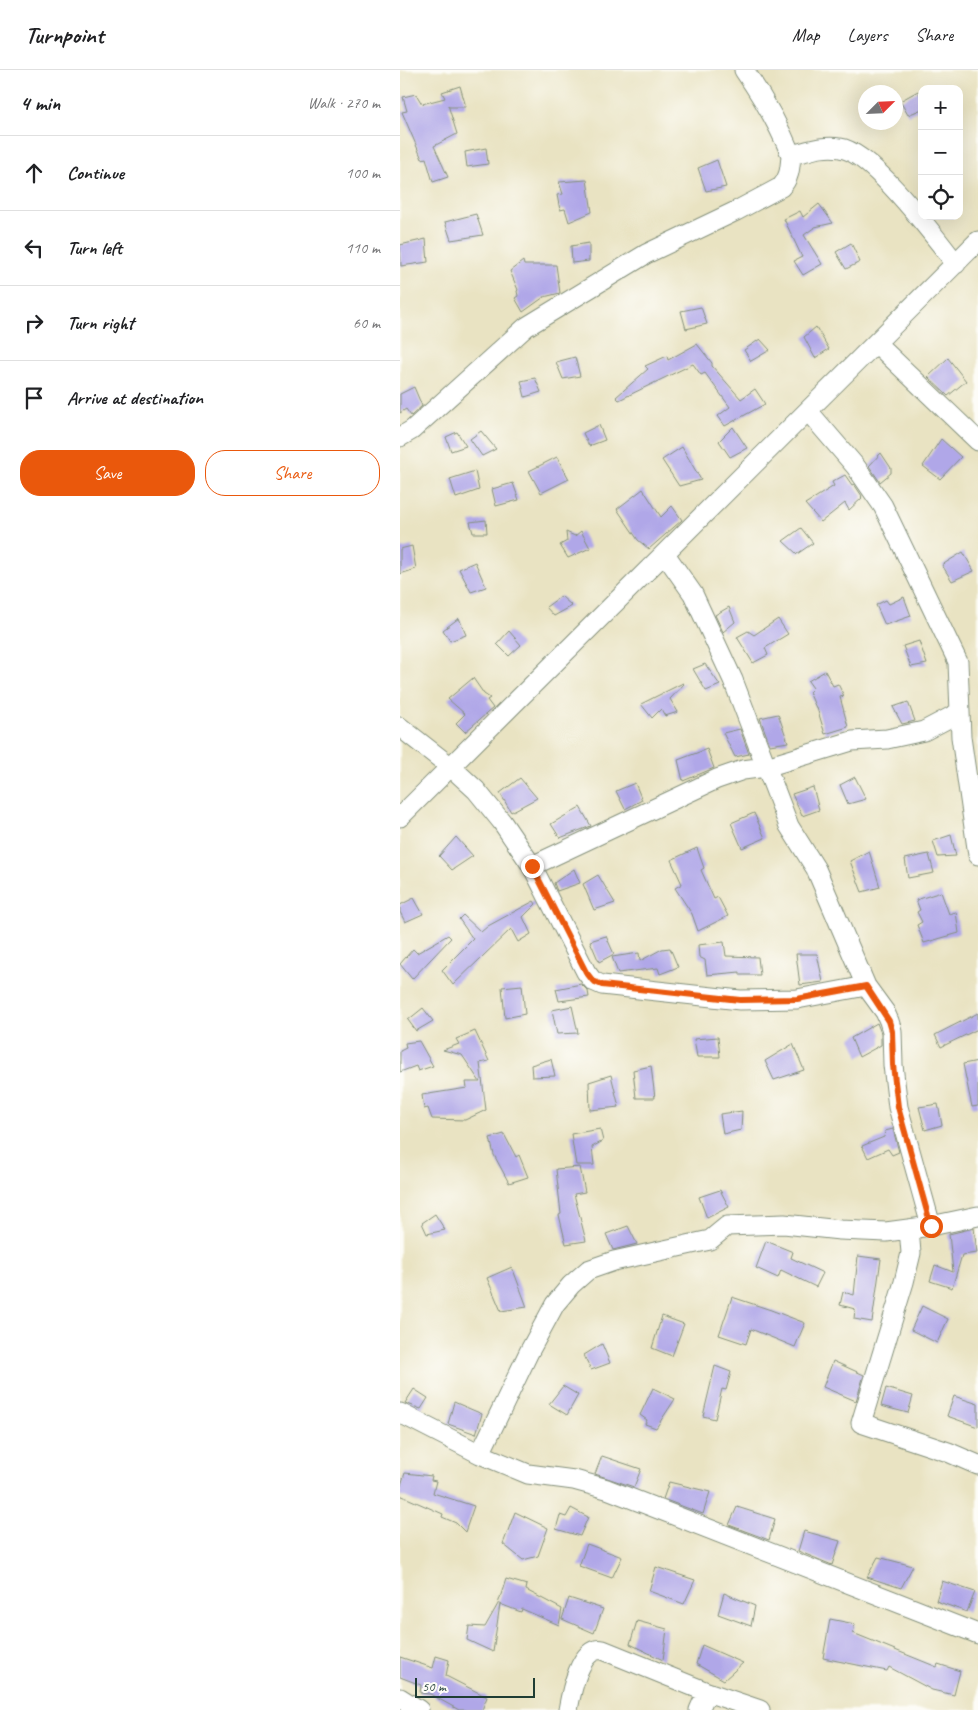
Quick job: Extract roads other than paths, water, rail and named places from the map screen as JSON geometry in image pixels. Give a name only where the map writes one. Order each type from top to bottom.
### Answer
[{"type":"street","points":[[400,437],[412,430],[526,328],[646,254],[736,211],[785,184],[790,174],[791,156],[779,126],[764,98],[744,70]]},
{"type":"street","points":[[791,156],[819,147],[842,148],[853,152],[897,191],[956,264]]},
{"type":"street","points":[[400,817],[978,241]]},
{"type":"street","points":[[876,343],[978,441]]},
{"type":"street","points":[[808,411],[856,467],[884,506],[958,662],[961,737],[975,816],[978,855]]},
{"type":"street","points":[[665,554],[693,594],[733,680],[789,826],[816,869],[866,986],[889,1021],[892,1031],[893,1065],[898,1107],[931,1226]]},
{"type":"street","points":[[532,866],[717,779],[743,770],[766,767],[852,741],[887,739],[924,731],[960,712]]},
{"type":"street","points":[[400,727],[451,767],[481,796],[502,822],[532,866],[586,972],[593,981],[602,985],[740,1000],[797,999],[866,986]]},
{"type":"street","points":[[480,1454],[529,1352],[555,1304],[571,1285],[588,1270],[614,1261],[710,1240],[727,1226],[784,1224],[840,1230],[886,1232],[931,1226],[978,1216]]},
{"type":"street","points":[[909,1228],[911,1253],[904,1282],[861,1423],[948,1452],[978,1465]]},
{"type":"street","points":[[400,1412],[480,1454],[528,1474],[574,1480],[607,1489],[978,1634]]},
{"type":"street","points":[[568,1710],[572,1688],[582,1663],[589,1652],[597,1648],[707,1692],[760,1710]]},
{"type":"street","points":[[699,1710],[707,1692]]},
{"type":"street","points":[[400,1698],[419,1710]]}]
